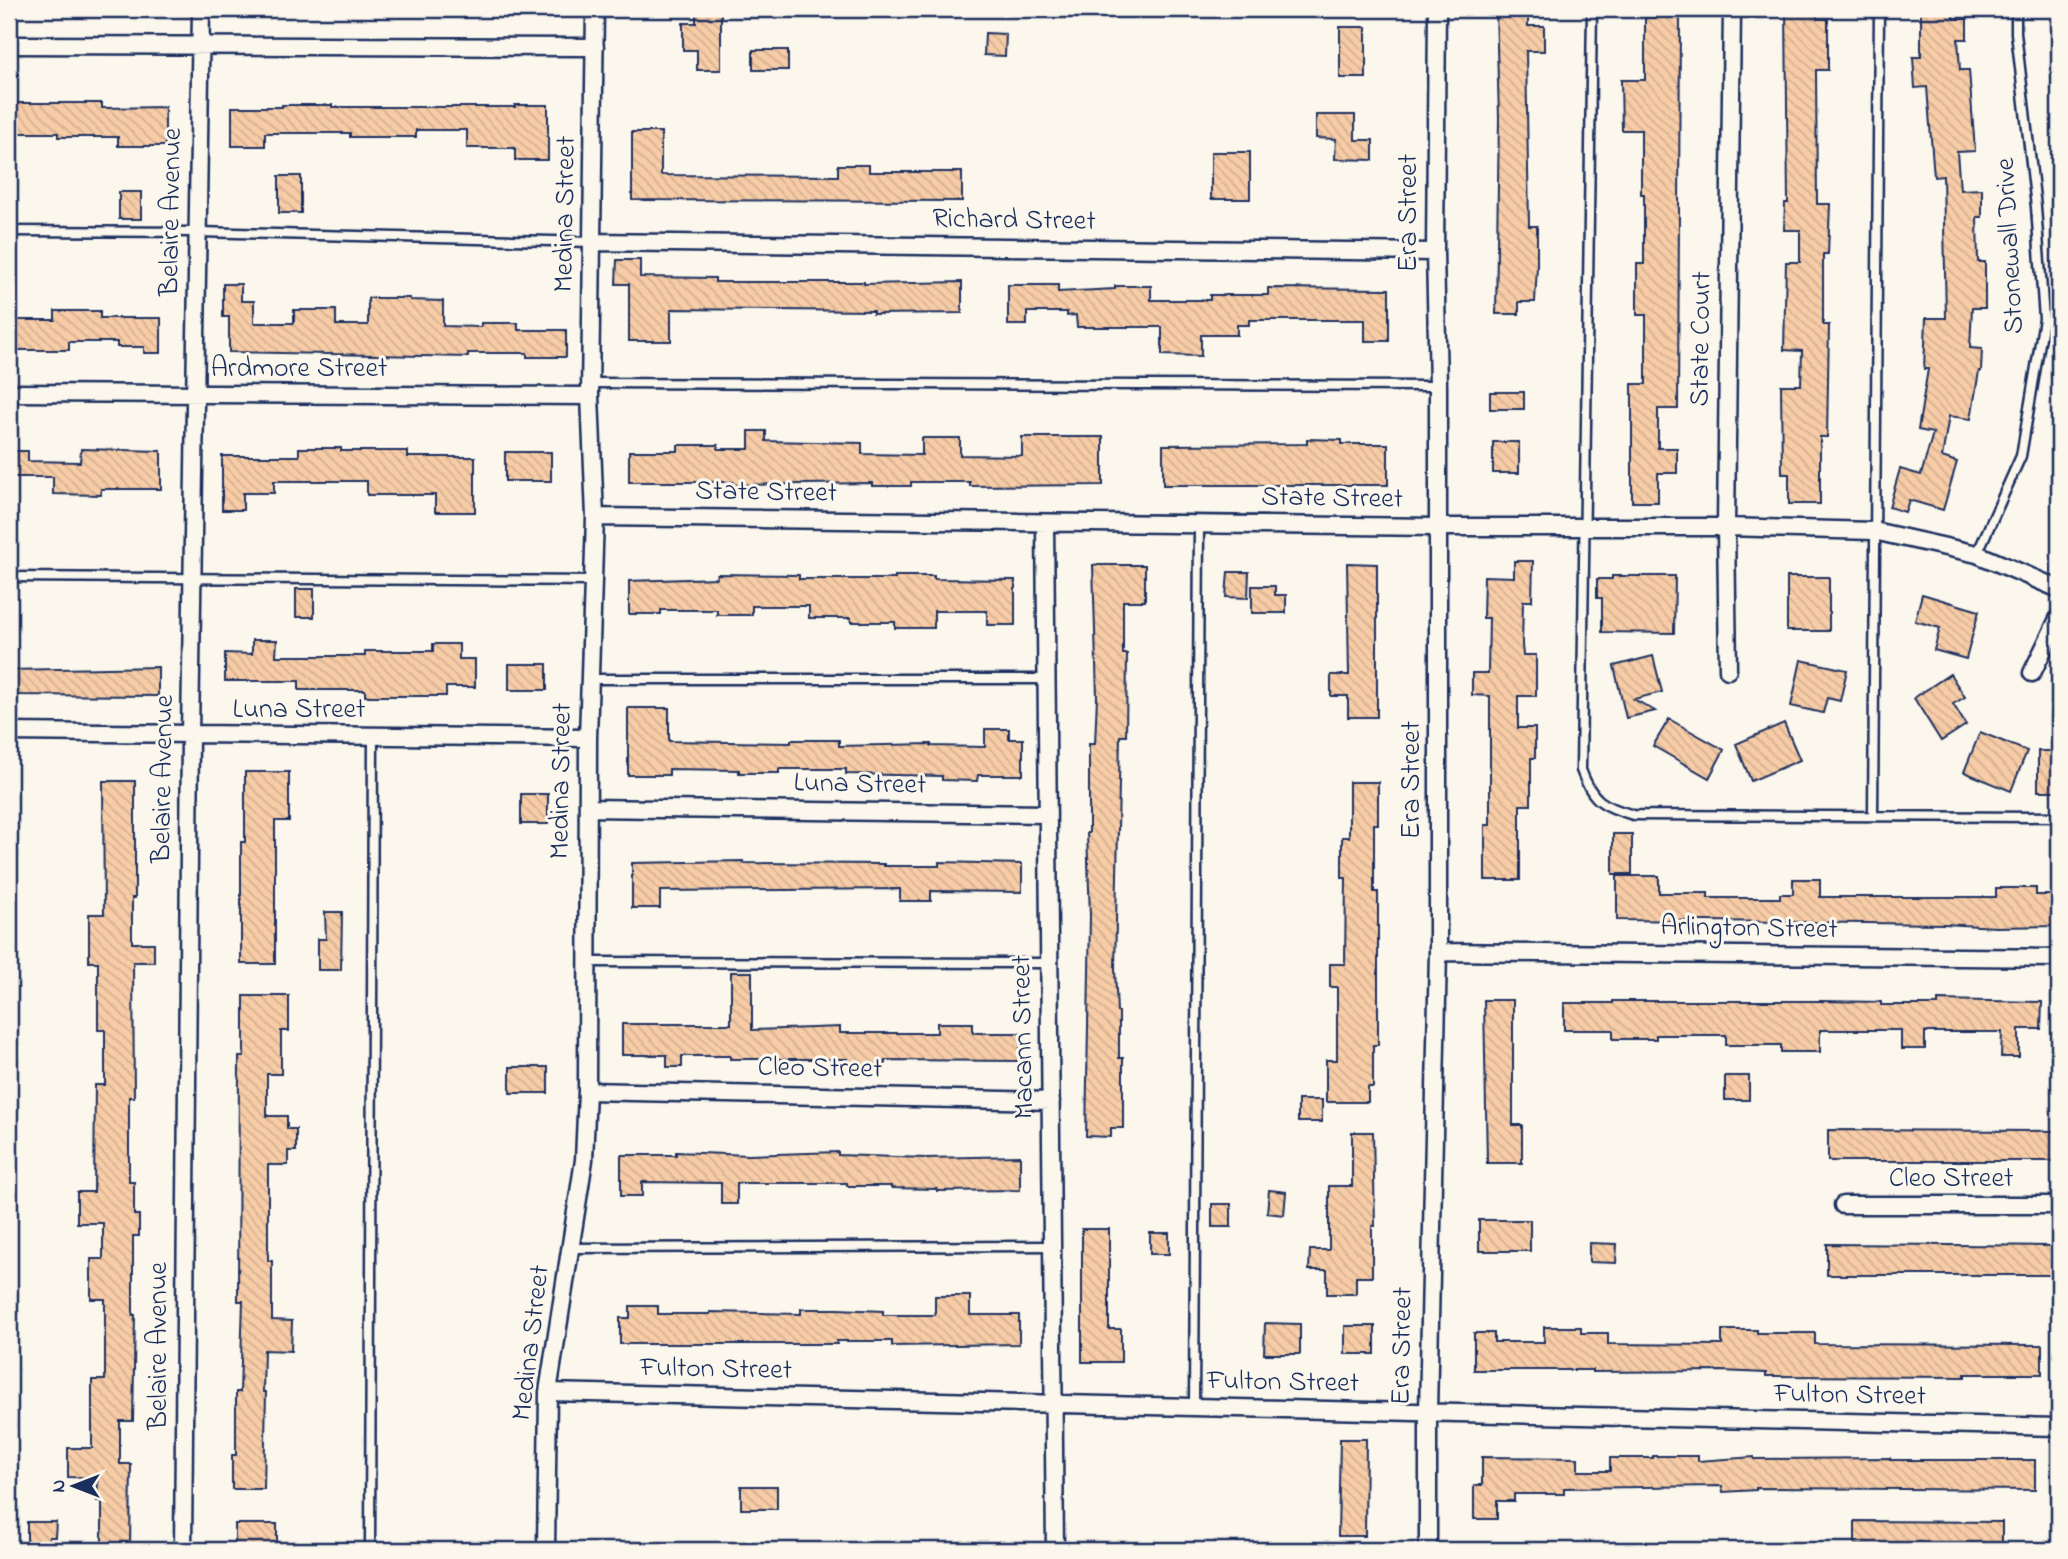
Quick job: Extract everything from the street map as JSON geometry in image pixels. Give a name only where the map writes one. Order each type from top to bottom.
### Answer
[{"type":"street","name":"Belaire Avenue","points":[[183,1550],[190,735],[201,9]]},
{"type":"street","name":"Medina Street","points":[[546,1550],[548,1392],[584,1160],[587,1091],[588,738],[595,517],[590,389],[595,9]]},
{"type":"street","name":"Era Street","points":[[1428,1550],[1428,1412],[1438,952],[1438,386],[1435,252],[1437,9]]},
{"type":"street","name":"State Court","points":[[1728,670],[1726,527],[1732,9]]},
{"type":"street","points":[[9,45],[594,47]]},
{"type":"street","name":"Richard Street","points":[[593,242],[1435,252]]},
{"type":"street","name":"Ardmore Street","points":[[9,393],[197,394],[590,389]]},
{"type":"street","name":"State Street","points":[[595,517],[1438,527],[1726,527],[1874,531],[1978,554],[2059,589]]},
{"type":"street","name":"Macann Street","points":[[1045,523],[1055,1550]]},
{"type":"street","points":[[2032,673],[2059,617]]},
{"type":"street","name":"Luna Street","points":[[9,732],[588,738]]},
{"type":"street","name":"Luna Street","points":[[588,808],[1048,814]]},
{"type":"street","name":"Arlington Street","points":[[1438,952],[2059,958]]},
{"type":"street","name":"Cleo Street","points":[[587,1091],[1051,1101]]},
{"type":"street","name":"Cleo Street","points":[[1843,1205],[2059,1205]]},
{"type":"street","name":"Fulton Street","points":[[548,1392],[2059,1427]]},
{"type":"lane","points":[[1592,9],[1581,770],[1589,791],[1607,807],[1633,815],[2059,817]]},
{"type":"lane","points":[[1873,816],[1879,9]]},
{"type":"lane","name":"Stonewall Drive","points":[[1978,554],[2021,456],[2044,319],[2036,207],[2016,33],[2016,9]]},
{"type":"lane","points":[[9,231],[199,232],[593,242]]},
{"type":"lane","points":[[590,389],[1438,386]]},
{"type":"lane","points":[[1194,1407],[1199,524]]},
{"type":"lane","points":[[9,577],[593,580]]},
{"type":"lane","points":[[590,680],[1046,680]]},
{"type":"lane","points":[[370,1550],[373,737]]},
{"type":"lane","points":[[588,962],[1049,963]]},
{"type":"lane","points":[[571,1248],[1052,1246]]},
{"type":"building","points":[[696,9],[721,9],[721,70],[697,70],[697,50],[683,50],[683,23],[696,23]]},
{"type":"building","points":[[1496,9],[1528,9],[1528,26],[1544,26],[1544,51],[1526,51],[1529,226],[1537,226],[1537,266],[1535,302],[1519,302],[1519,314],[1496,314],[1499,118]]},
{"type":"building","points":[[1786,9],[1817,9],[1817,19],[1828,19],[1828,70],[1816,70],[1817,204],[1830,204],[1828,254],[1823,254],[1823,325],[1829,325],[1827,437],[1820,437],[1820,504],[1789,504],[1789,474],[1782,474],[1781,385],[1801,385],[1802,351],[1784,350],[1786,262],[1800,262],[1800,230],[1784,230],[1785,203],[1788,203]]},
{"type":"building","points":[[1921,9],[1953,9],[1953,19],[1967,19],[1967,39],[1958,39],[1960,70],[1969,70],[1975,151],[1957,152],[1960,190],[1982,189],[1982,217],[1977,217],[1978,262],[1985,262],[1985,308],[1972,308],[1970,348],[1982,349],[1981,371],[1971,419],[1949,416],[1942,457],[1957,462],[1943,510],[1909,500],[1905,512],[1889,507],[1900,469],[1921,475],[1933,433],[1918,430],[1928,369],[1924,369],[1926,318],[1946,318],[1943,176],[1934,177],[1927,87],[1915,88],[1913,57],[1921,57]]},
{"type":"building","points":[[1645,17],[1680,17],[1678,409],[1658,409],[1658,448],[1677,448],[1677,473],[1658,473],[1658,502],[1632,502],[1632,384],[1646,384],[1646,315],[1637,315],[1637,264],[1644,264],[1644,194],[1641,194],[1641,130],[1622,130],[1621,80],[1645,80]]},
{"type":"building","points":[[1340,27],[1366,27],[1366,78],[1340,78]]},
{"type":"building","points":[[985,33],[1006,34],[1005,56],[984,55]]},
{"type":"building","points":[[753,50],[788,50],[788,70],[753,70]]},
{"type":"building","points":[[9,103],[102,103],[102,108],[165,107],[165,146],[118,146],[118,137],[58,137],[58,133],[9,133]]},
{"type":"building","points":[[548,105],[548,160],[515,160],[515,148],[467,148],[467,130],[416,130],[416,137],[350,137],[350,133],[265,133],[265,146],[232,146],[232,107]]},
{"type":"building","points":[[1316,115],[1355,115],[1355,140],[1373,140],[1373,160],[1335,159],[1336,139],[1316,138]]},
{"type":"building","points":[[632,132],[661,132],[661,175],[838,176],[838,165],[869,165],[869,172],[962,172],[962,201],[632,200]]},
{"type":"building","points":[[1211,152],[1250,152],[1250,199],[1211,199]]},
{"type":"building","points":[[279,176],[301,176],[301,213],[279,213]]},
{"type":"building","points":[[119,192],[141,192],[141,219],[119,219]]},
{"type":"building","points":[[617,260],[640,260],[640,277],[715,278],[715,282],[962,282],[962,313],[873,314],[873,311],[671,309],[671,341],[629,341],[629,284],[616,284]]},
{"type":"building","points":[[223,284],[241,284],[241,301],[254,301],[254,323],[294,323],[294,310],[336,310],[336,325],[368,325],[368,298],[443,301],[443,326],[481,327],[481,323],[518,323],[518,330],[566,330],[566,357],[527,357],[527,353],[468,353],[468,357],[229,352],[229,317],[223,317]]},
{"type":"building","points":[[1008,285],[1058,285],[1058,292],[1115,289],[1115,286],[1151,286],[1151,300],[1210,300],[1210,295],[1268,295],[1268,288],[1389,289],[1389,341],[1365,341],[1365,320],[1249,320],[1249,325],[1237,325],[1237,335],[1201,335],[1201,356],[1162,355],[1162,327],[1077,327],[1076,315],[1067,316],[1067,312],[1027,312],[1027,325],[1008,325]]},
{"type":"building","points":[[55,311],[100,311],[100,318],[161,318],[161,353],[144,353],[144,347],[117,347],[117,342],[69,342],[69,350],[9,350],[9,320],[55,320]]},
{"type":"building","points":[[1490,392],[1524,392],[1524,409],[1490,409]]},
{"type":"building","points":[[749,431],[766,431],[766,441],[862,443],[862,454],[922,455],[922,438],[960,438],[960,455],[1022,456],[1022,437],[1103,437],[1103,485],[970,486],[970,482],[911,482],[911,486],[872,486],[872,483],[733,485],[733,482],[629,482],[629,451],[678,451],[678,445],[718,445],[718,449],[749,449]]},
{"type":"building","points":[[1307,439],[1342,440],[1342,444],[1388,444],[1388,485],[1163,485],[1163,445],[1307,444]]},
{"type":"building","points":[[1493,442],[1519,442],[1519,473],[1493,473]]},
{"type":"building","points":[[299,448],[408,451],[408,457],[475,457],[475,512],[435,512],[435,495],[367,495],[367,481],[274,481],[274,493],[243,493],[243,510],[222,510],[222,456],[299,456]]},
{"type":"building","points":[[81,449],[161,451],[161,489],[101,489],[101,495],[53,494],[53,477],[9,477],[9,451],[28,451],[28,461],[80,462]]},
{"type":"building","points":[[505,452],[551,452],[551,481],[505,481]]},
{"type":"building","points":[[1514,561],[1533,561],[1532,601],[1523,601],[1522,645],[1523,655],[1536,655],[1536,696],[1518,696],[1518,728],[1535,728],[1535,758],[1531,758],[1531,805],[1520,805],[1520,880],[1485,880],[1485,825],[1490,825],[1490,696],[1472,695],[1472,673],[1488,673],[1489,618],[1483,618],[1484,576],[1514,577]]},
{"type":"building","points":[[1347,563],[1377,564],[1377,717],[1348,717],[1348,696],[1331,696],[1331,675],[1349,675]]},
{"type":"building","points":[[1093,565],[1145,565],[1145,601],[1123,601],[1123,654],[1127,654],[1126,736],[1120,736],[1115,969],[1119,1058],[1123,1058],[1123,1128],[1111,1128],[1111,1137],[1086,1136],[1090,916],[1087,833],[1089,744],[1095,744],[1097,697]]},
{"type":"building","points":[[1228,572],[1249,572],[1248,598],[1226,597]]},
{"type":"building","points":[[717,574],[799,575],[799,579],[895,579],[895,576],[934,576],[934,579],[1015,580],[1015,625],[987,625],[987,611],[934,611],[934,628],[895,628],[895,622],[851,622],[851,618],[809,618],[809,606],[752,606],[752,615],[717,615],[717,610],[661,610],[661,614],[629,614],[629,581],[717,578]]},
{"type":"building","points":[[1612,576],[1675,576],[1674,633],[1602,632],[1602,598],[1597,598],[1597,579],[1612,579]]},
{"type":"building","points":[[1787,577],[1829,577],[1829,631],[1787,631]]},
{"type":"building","points":[[1252,586],[1275,586],[1275,595],[1286,595],[1286,613],[1252,613]]},
{"type":"building","points":[[296,589],[314,589],[314,617],[296,617]]},
{"type":"building","points":[[1922,594],[1979,611],[1966,659],[1934,650],[1940,628],[1915,621]]},
{"type":"building","points":[[252,640],[277,640],[276,656],[365,656],[365,651],[433,651],[433,644],[459,644],[459,659],[475,659],[475,687],[446,687],[446,696],[365,696],[365,690],[299,690],[299,681],[225,681],[225,653],[252,654]]},
{"type":"building","points":[[1653,656],[1662,692],[1634,699],[1655,711],[1626,718],[1614,666]]},
{"type":"building","points":[[1801,660],[1847,670],[1840,701],[1827,698],[1823,713],[1791,706]]},
{"type":"building","points":[[509,664],[547,664],[547,690],[509,690]]},
{"type":"building","points":[[158,667],[158,696],[9,695],[9,670]]},
{"type":"building","points":[[1950,674],[1965,697],[1953,704],[1966,725],[1941,741],[1914,698]]},
{"type":"building","points":[[628,708],[669,708],[669,741],[791,743],[791,740],[839,740],[839,746],[931,744],[985,747],[985,729],[1009,729],[1009,739],[1023,739],[1023,775],[978,775],[977,781],[942,780],[942,776],[846,774],[846,769],[779,769],[779,773],[739,773],[739,770],[669,769],[669,775],[628,775]]},
{"type":"building","points":[[1669,719],[1724,750],[1709,778],[1653,746]]},
{"type":"building","points":[[1784,723],[1800,760],[1751,781],[1736,744]]},
{"type":"building","points":[[1980,732],[2027,751],[2011,791],[1964,772]]},
{"type":"building","points":[[2038,751],[2059,751],[2059,791],[2038,791]]},
{"type":"building","points":[[245,772],[289,772],[289,821],[275,821],[275,964],[241,964],[241,842],[245,842]]},
{"type":"building","points":[[103,781],[135,781],[135,898],[132,898],[132,943],[154,943],[154,962],[133,962],[134,1097],[129,1097],[129,1182],[134,1182],[134,1215],[139,1215],[139,1236],[133,1236],[133,1421],[120,1421],[120,1464],[131,1464],[130,1550],[102,1550],[102,1501],[97,1501],[98,1478],[68,1477],[68,1448],[92,1448],[92,1380],[105,1380],[105,1299],[91,1299],[91,1259],[103,1259],[103,1223],[77,1223],[77,1192],[94,1192],[95,1085],[105,1085],[105,1030],[98,1030],[98,962],[89,962],[89,914],[104,914]]},
{"type":"building","points":[[1349,782],[1378,782],[1378,824],[1374,824],[1374,892],[1378,892],[1378,1045],[1373,1045],[1373,1087],[1368,1087],[1368,1102],[1326,1102],[1326,1060],[1337,1060],[1337,987],[1330,987],[1330,964],[1345,964],[1346,878],[1342,878],[1342,837],[1349,837]]},
{"type":"building","points":[[521,794],[548,794],[548,824],[521,824]]},
{"type":"building","points":[[1613,834],[1632,834],[1632,874],[1613,874]]},
{"type":"building","points":[[743,861],[884,866],[939,866],[939,862],[1022,864],[1022,892],[931,891],[931,901],[900,901],[900,889],[660,891],[660,908],[632,908],[632,863]]},
{"type":"building","points":[[1617,876],[1659,876],[1659,893],[1708,893],[1708,898],[1780,898],[1780,894],[1793,894],[1793,879],[1820,879],[1820,897],[1996,897],[1996,888],[2036,888],[2036,895],[2059,895],[2059,926],[1617,920]]},
{"type":"building","points":[[325,912],[342,912],[341,970],[318,970],[318,939],[326,939]]},
{"type":"building","points":[[731,972],[752,972],[752,1030],[840,1027],[840,1033],[937,1033],[937,1023],[973,1023],[973,1033],[1020,1033],[1020,1061],[885,1060],[885,1065],[848,1065],[848,1059],[730,1059],[730,1056],[682,1056],[682,1067],[667,1067],[667,1055],[622,1055],[622,1024],[731,1024]]},
{"type":"building","points":[[244,996],[289,996],[289,1031],[281,1031],[281,1074],[267,1074],[267,1116],[287,1116],[287,1129],[296,1129],[296,1151],[288,1151],[288,1165],[268,1165],[268,1261],[272,1261],[272,1320],[292,1321],[291,1351],[264,1350],[264,1489],[232,1489],[232,1455],[236,1455],[236,1392],[240,1392],[243,1301],[238,1301],[239,1057],[244,1057]]},
{"type":"building","points":[[1484,1000],[1513,1000],[1513,1125],[1522,1125],[1522,1163],[1487,1163]]},
{"type":"building","points":[[1938,1000],[2042,1002],[2041,1029],[2019,1029],[2019,1057],[2001,1057],[2002,1032],[1925,1032],[1925,1049],[1901,1049],[1901,1030],[1820,1030],[1820,1052],[1781,1052],[1781,1045],[1726,1045],[1726,1035],[1656,1035],[1656,1039],[1613,1039],[1613,1030],[1564,1030],[1564,1003],[1820,1001],[1938,1005]]},
{"type":"building","points":[[510,1067],[548,1067],[548,1093],[510,1093]]},
{"type":"building","points":[[1725,1076],[1749,1076],[1749,1100],[1725,1100]]},
{"type":"building","points":[[1298,1100],[1322,1100],[1322,1122],[1298,1122]]},
{"type":"building","points":[[1828,1130],[2059,1131],[2059,1161],[1828,1161]]},
{"type":"building","points":[[1352,1132],[1373,1132],[1375,1226],[1372,1226],[1372,1277],[1356,1277],[1356,1294],[1327,1294],[1327,1270],[1309,1270],[1310,1250],[1329,1250],[1329,1186],[1352,1186]]},
{"type":"building","points":[[676,1152],[749,1155],[838,1152],[838,1155],[926,1158],[1020,1156],[1020,1190],[937,1191],[891,1186],[847,1186],[847,1183],[737,1183],[737,1204],[721,1204],[721,1183],[642,1182],[642,1196],[621,1196],[621,1155],[676,1155]]},
{"type":"building","points":[[1269,1190],[1286,1192],[1284,1215],[1267,1213]]},
{"type":"building","points":[[1212,1204],[1231,1204],[1231,1227],[1212,1227]]},
{"type":"building","points":[[1479,1220],[1530,1220],[1530,1251],[1479,1251]]},
{"type":"building","points":[[1082,1229],[1109,1229],[1109,1329],[1121,1329],[1121,1362],[1082,1362]]},
{"type":"building","points":[[1150,1233],[1169,1233],[1169,1254],[1150,1254]]},
{"type":"building","points":[[1589,1243],[1617,1244],[1616,1263],[1589,1262]]},
{"type":"building","points":[[1827,1244],[2059,1246],[2059,1275],[1827,1275]]},
{"type":"building","points":[[935,1296],[970,1296],[970,1315],[1019,1315],[1019,1344],[892,1346],[892,1341],[837,1341],[837,1344],[620,1344],[620,1318],[630,1318],[630,1306],[658,1306],[658,1314],[801,1314],[801,1309],[837,1309],[883,1311],[883,1315],[935,1315]]},
{"type":"building","points":[[1265,1323],[1300,1324],[1300,1354],[1264,1354]]},
{"type":"building","points":[[1345,1326],[1375,1326],[1375,1354],[1345,1354]]},
{"type":"building","points":[[1544,1327],[1581,1327],[1581,1333],[1608,1333],[1608,1344],[1722,1345],[1722,1330],[1757,1330],[1757,1333],[1815,1333],[1815,1344],[2042,1345],[2042,1374],[1965,1374],[1965,1377],[1766,1376],[1766,1373],[1721,1371],[1474,1370],[1474,1333],[1494,1333],[1494,1342],[1544,1342]]},
{"type":"building","points":[[1340,1439],[1366,1439],[1365,1536],[1338,1536]]},
{"type":"building","points":[[1698,1456],[1698,1461],[1754,1457],[2035,1460],[2035,1490],[1756,1488],[1723,1492],[1722,1486],[1564,1488],[1564,1494],[1514,1494],[1514,1501],[1497,1501],[1497,1519],[1474,1519],[1474,1485],[1482,1485],[1482,1457],[1578,1458],[1578,1471],[1610,1471],[1610,1458]]},
{"type":"building","points":[[741,1486],[777,1486],[777,1509],[741,1509]]},
{"type":"building","points":[[1855,1521],[2002,1522],[2002,1545],[1855,1545]]},
{"type":"building","points":[[27,1522],[56,1522],[55,1537],[49,1537],[49,1549],[27,1549]]},
{"type":"building","points":[[235,1524],[277,1524],[277,1550],[235,1550]]}]
